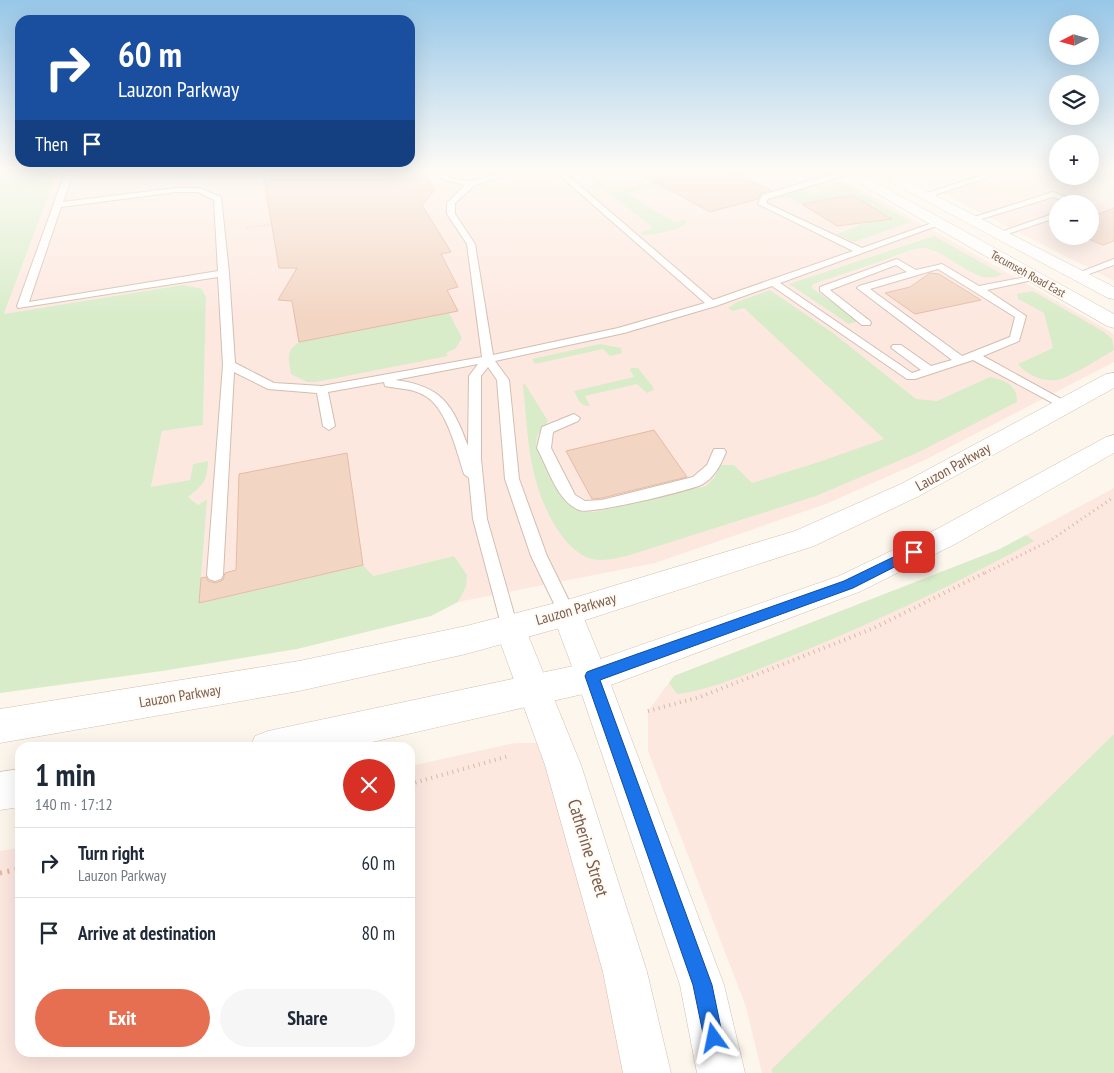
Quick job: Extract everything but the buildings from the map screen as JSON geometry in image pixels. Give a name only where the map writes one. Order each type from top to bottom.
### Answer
[{"type":"main road","name":"Tecumseh Road East","points":[[926,217],[1114,322]]},
{"type":"main road","name":"Tecumseh Road East","points":[[968,217],[1114,294]]},
{"type":"main road","name":"Lauzon Parkway","points":[[0,726],[299,676],[510,628],[567,613],[804,539],[910,490],[1114,379]]},
{"type":"main road","points":[[295,742],[592,676],[849,584],[947,536],[1114,443]]},
{"type":"main road","points":[[567,613],[592,676],[702,985],[721,1073]]},
{"type":"main road","name":"Catherine Street","points":[[510,628],[563,765],[625,972],[647,1073]]},
{"type":"main road","points":[[0,791],[15,789]]},
{"type":"lane","points":[[53,217],[22,306],[224,273]]},
{"type":"lane","points":[[215,575],[230,365],[219,217]]},
{"type":"lane","points":[[453,217],[471,244],[488,359],[503,380],[512,479],[539,556],[567,613]]},
{"type":"lane","points":[[611,217],[712,304]]},
{"type":"lane","points":[[790,217],[861,251]]},
{"type":"lane","points":[[972,219],[978,217]]},
{"type":"lane","points":[[999,234],[1049,217]]},
{"type":"lane","points":[[230,365],[272,386],[322,390],[488,359],[620,330],[712,304],[938,224]]},
{"type":"lane","points":[[866,323],[823,289],[897,262],[915,273]]},
{"type":"lane","points":[[1078,275],[1114,262]]},
{"type":"lane","points":[[772,282],[911,377],[974,356],[1015,339],[1021,316],[939,266],[862,288],[961,360]]},
{"type":"lane","points":[[978,289],[1034,277]]},
{"type":"lane","points":[[898,347],[930,371]]},
{"type":"lane","points":[[974,356],[1066,405]]},
{"type":"lane","points":[[488,359],[475,376],[474,459],[480,519],[510,628]]},
{"type":"lane","points":[[362,383],[404,384],[432,395],[451,420],[477,490]]},
{"type":"lane","points":[[322,390],[329,426]]},
{"type":"lane","points":[[574,418],[547,430],[544,448],[570,498],[583,506],[602,505],[698,481],[713,467],[719,452]]},
{"type":"path","points":[[247,228],[272,224]]},
{"type":"path","points":[[648,711],[700,697],[874,628],[1051,540],[1114,497]]},
{"type":"path","points":[[415,783],[509,756]]},
{"type":"path","points":[[0,873],[15,870]]},
{"type":"shaded area","points":[[40,217],[910,217],[1109,331],[1114,335],[1114,362],[927,459],[826,504],[655,563],[458,602],[466,587],[454,556],[373,576],[199,603],[206,499],[198,505],[188,497],[208,461],[193,464],[190,480],[151,488],[162,431],[203,425],[206,297],[202,289],[4,315]]},
{"type":"shaded area","points":[[990,217],[1049,217],[1049,245],[1099,245],[1099,217],[1114,217],[1114,281]]},
{"type":"shaded area","points":[[1114,488],[1114,1073],[762,1073],[746,1007],[648,751],[648,711],[674,676],[1000,549]]},
{"type":"shaded area","points":[[515,743],[549,743],[646,1073],[0,1073],[0,851],[15,849],[15,1057],[415,1057],[415,765]]},
{"type":"green space","points":[[0,217],[40,217],[4,314],[183,285],[202,289],[206,297],[203,425],[162,431],[151,487],[190,480],[193,464],[208,461],[204,482],[188,497],[198,505],[207,499],[199,603],[363,565],[373,576],[454,556],[467,575],[466,587],[458,602],[431,616],[297,649],[162,671],[0,693]]},
{"type":"green space","points":[[639,217],[666,217],[674,222],[684,220],[687,222],[674,230],[644,235],[641,233],[653,228]]},
{"type":"green space","points":[[889,217],[902,217],[911,222],[854,242],[836,234],[859,226],[857,225],[891,218]]},
{"type":"green space","points":[[934,236],[1002,274],[993,278],[983,277],[963,268],[933,250],[919,248],[813,284],[812,288],[859,321],[849,324],[789,284]]},
{"type":"green space","points":[[770,290],[833,333],[916,399],[937,401],[990,377],[1013,387],[1017,396],[1017,402],[917,453],[816,496],[630,555],[601,560],[592,559],[581,554],[561,534],[553,522],[540,494],[529,448],[523,385],[525,384],[548,421],[537,436],[536,446],[564,500],[582,512],[595,512],[706,486],[715,477],[720,465],[734,465],[752,483],[884,439],[744,308],[733,311],[728,308],[737,302]]},
{"type":"green space","points":[[1033,291],[1104,332],[1112,339],[1114,350],[1057,380],[1040,379],[1026,371],[1018,364],[1053,348],[1044,313],[1018,299],[1017,294]]},
{"type":"green space","points":[[449,313],[462,338],[455,349],[446,353],[448,356],[316,382],[307,382],[291,374],[290,352],[299,342]]},
{"type":"green space","points":[[600,344],[621,348],[622,353],[610,356],[603,349],[535,364],[532,359]]},
{"type":"green space","points":[[631,368],[638,368],[654,390],[647,393],[637,384],[585,396],[590,406],[582,404],[578,400],[574,391],[634,377],[630,370]]},
{"type":"green space","points":[[1026,535],[1034,541],[944,588],[820,644],[734,679],[691,692],[677,694],[669,683],[674,676],[1000,549]]},
{"type":"green space","points":[[1114,734],[1114,1073],[772,1073],[772,1069]]},
{"type":"route","points":[[714,1038],[702,985],[592,676],[849,584],[914,552]]}]
